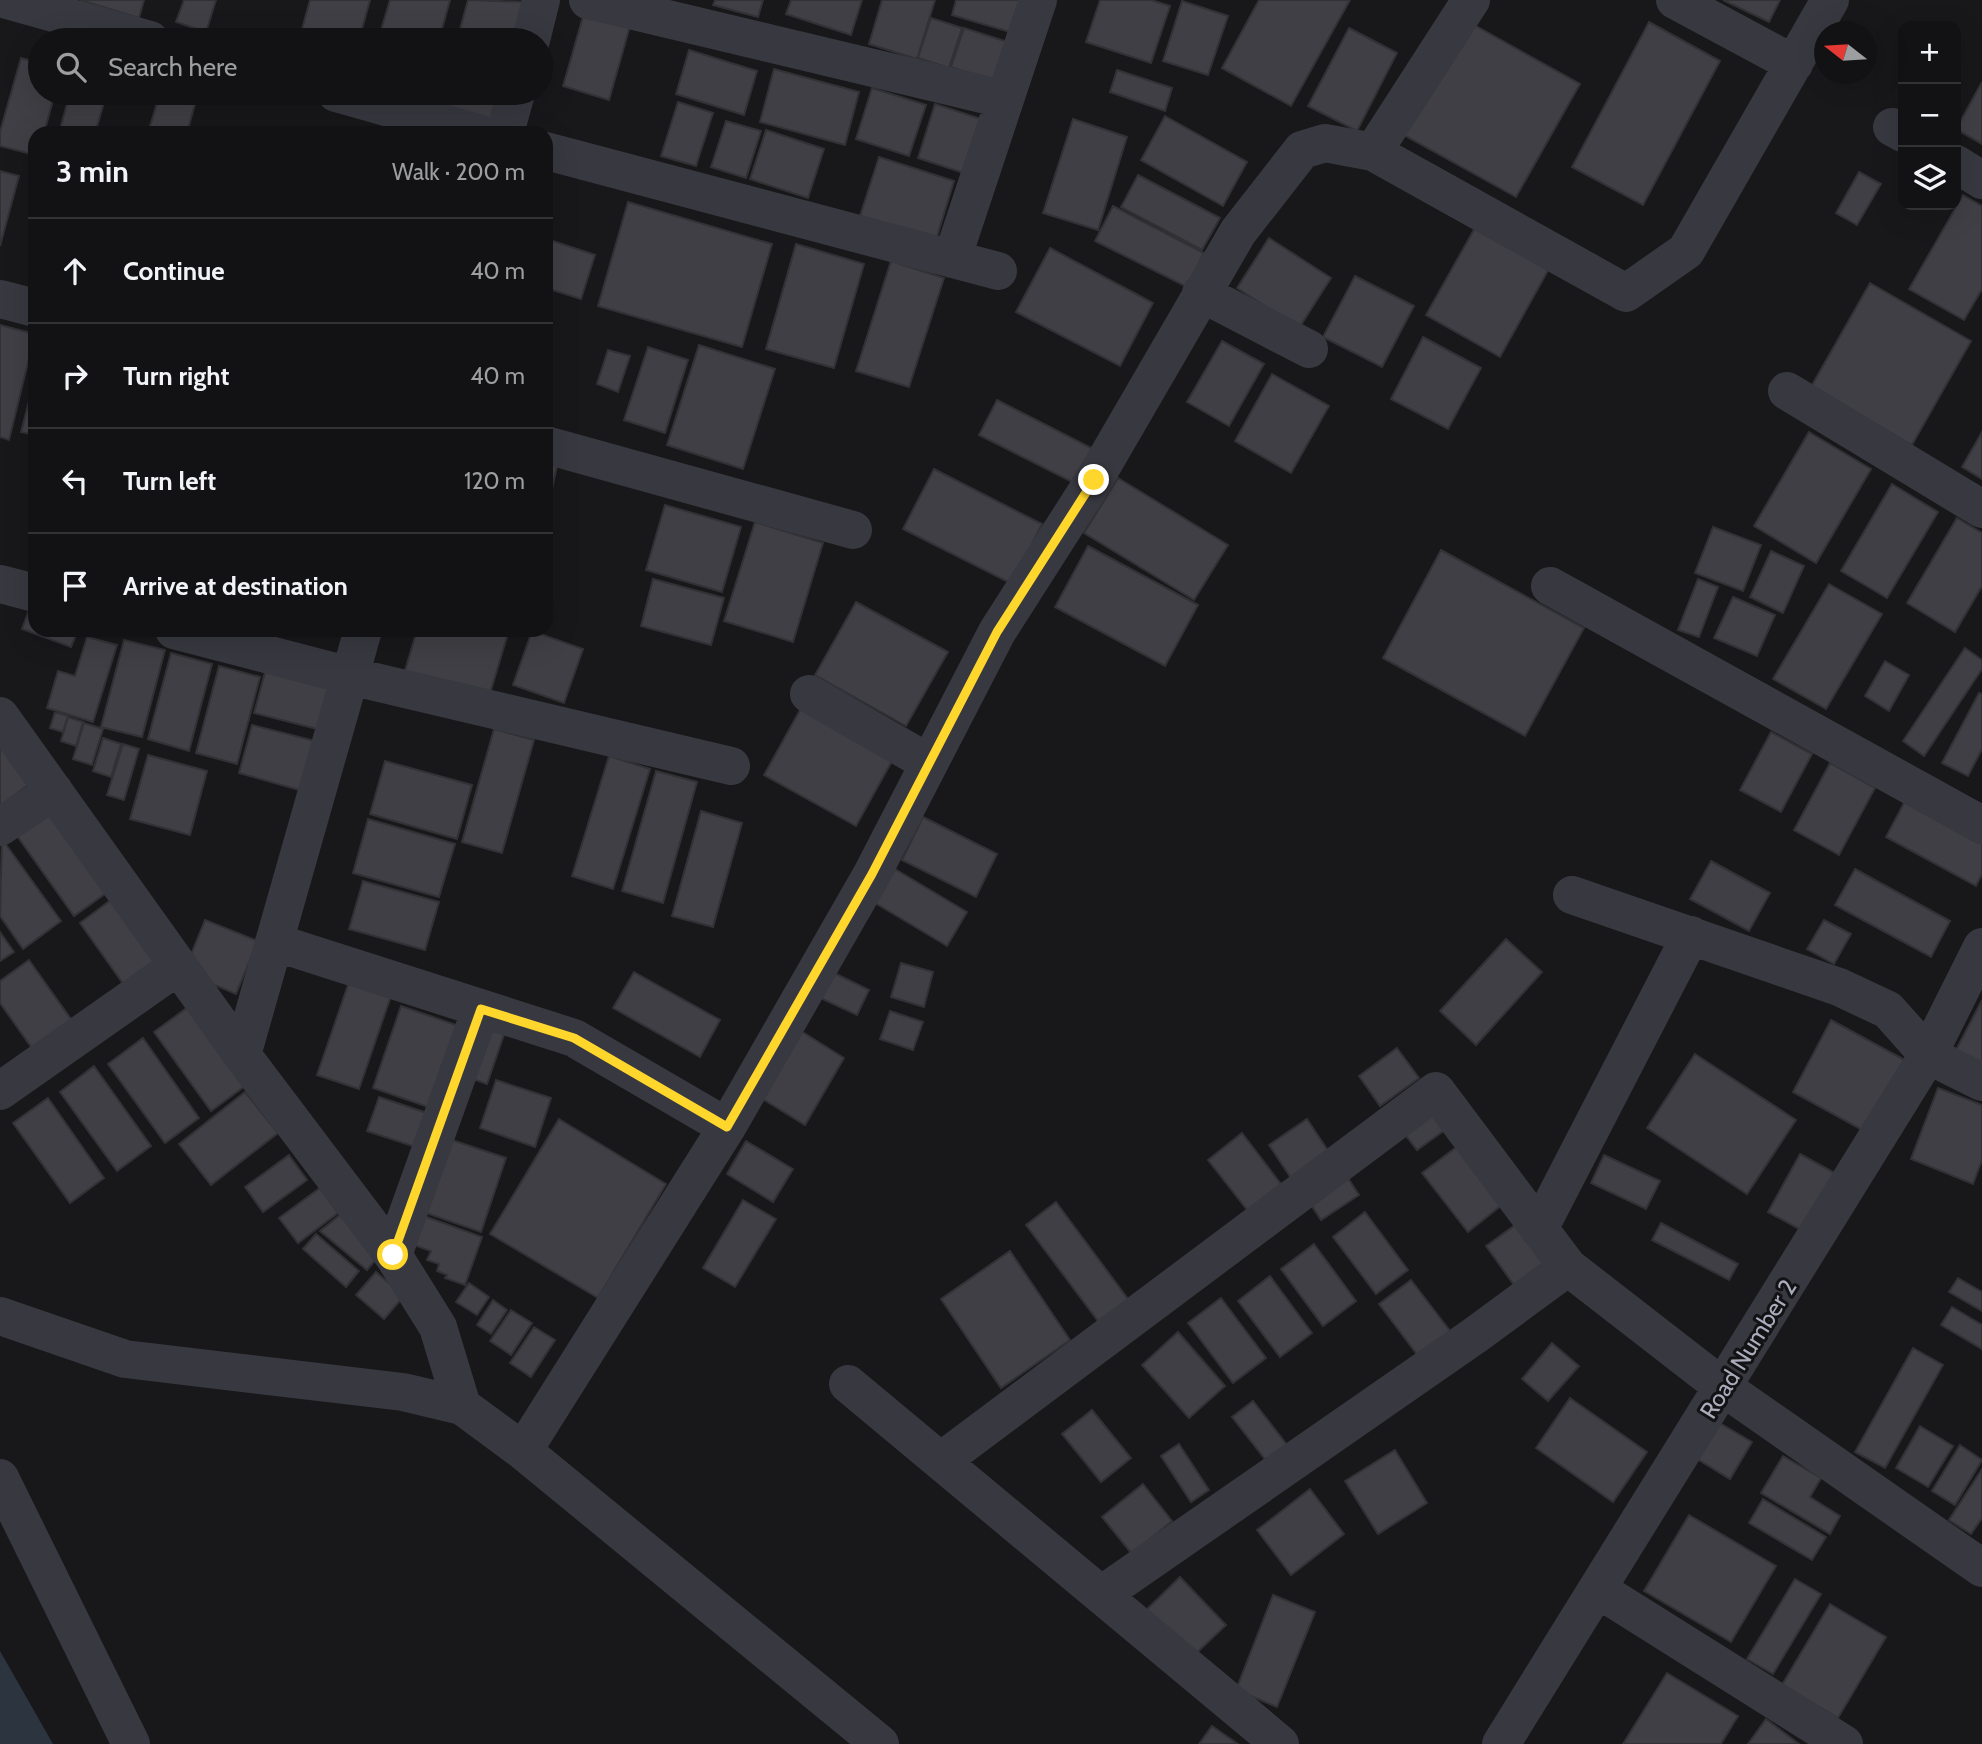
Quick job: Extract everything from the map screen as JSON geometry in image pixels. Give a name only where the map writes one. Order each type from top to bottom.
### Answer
[{"type":"street","points":[[7,0],[107,28]]},
{"type":"street","points":[[533,28],[541,0]]},
{"type":"street","points":[[588,0],[1003,99]]},
{"type":"street","points":[[952,259],[1038,0]]},
{"type":"street","points":[[1373,152],[1471,0]]},
{"type":"street","points":[[1675,0],[1794,64]]},
{"type":"street","points":[[523,1451],[727,1127],[872,874],[997,632],[1094,480],[1238,232],[1302,150],[1325,143],[1373,152],[1626,293],[1686,251],[1830,0]]},
{"type":"street","points":[[379,105],[453,126]]},
{"type":"street","points":[[507,126],[513,105]]},
{"type":"street","points":[[553,153],[998,271]]},
{"type":"street","points":[[1961,167],[1982,180]]},
{"type":"street","points":[[1201,293],[1310,349]]},
{"type":"street","points":[[0,299],[28,306]]},
{"type":"street","points":[[1787,391],[1982,509]]},
{"type":"street","points":[[553,446],[853,530]]},
{"type":"street","points":[[0,584],[28,591]]},
{"type":"street","points":[[1550,586],[1982,825]]},
{"type":"street","points":[[201,637],[349,676],[731,766]]},
{"type":"street","points":[[242,1055],[361,637]]},
{"type":"street","points":[[809,694],[929,763]]},
{"type":"street","points":[[0,716],[242,1055],[393,1255],[438,1327],[462,1406]]},
{"type":"street","points":[[0,827],[54,790]]},
{"type":"street","points":[[1572,895],[1807,974],[1888,1010],[1928,1055],[1982,1082]]},
{"type":"street","points":[[1539,1228],[1691,934]]},
{"type":"street","points":[[274,942],[574,1038],[727,1127]]},
{"type":"street","name":"Road Number 2","points":[[1505,1742],[1928,1055],[1982,947]]},
{"type":"street","points":[[0,1091],[178,966]]},
{"type":"street","points":[[393,1255],[481,1009]]},
{"type":"street","points":[[941,1461],[1436,1091],[1568,1267],[1724,1388],[1856,1483],[1982,1568]]},
{"type":"street","points":[[1101,1595],[1474,1336],[1568,1267]]},
{"type":"street","points":[[0,1316],[125,1359],[403,1392],[462,1406],[523,1451],[880,1744]]},
{"type":"street","points":[[848,1384],[1280,1744]]},
{"type":"street","points":[[0,1478],[131,1744]]},
{"type":"street","points":[[1599,1590],[1844,1744]]},
{"type":"water","points":[[0,1651],[53,1744],[0,1744]]},
{"type":"building","points":[[80,0],[144,0],[139,18]]},
{"type":"building","points":[[184,0],[216,0],[207,28],[194,28],[176,22]]},
{"type":"building","points":[[310,0],[370,0],[362,28],[302,28]]},
{"type":"building","points":[[390,0],[450,0],[442,28],[382,28]]},
{"type":"building","points":[[468,0],[528,2],[521,28],[460,28]]},
{"type":"building","points":[[715,0],[763,0],[758,17],[713,5]]},
{"type":"building","points":[[791,0],[862,0],[851,35],[786,14]]},
{"type":"building","points":[[882,0],[935,0],[917,59],[869,44]]},
{"type":"building","points":[[956,0],[1027,0],[1017,34],[952,15]]},
{"type":"building","points":[[1100,0],[1151,0],[1170,6],[1151,63],[1086,42]]},
{"type":"building","points":[[1259,0],[1350,0],[1291,106],[1222,68]]},
{"type":"building","points":[[1723,0],[1780,0],[1769,22]]},
{"type":"building","points":[[1182,1],[1228,16],[1208,75],[1163,61]]},
{"type":"building","points":[[584,13],[630,26],[609,100],[563,86]]},
{"type":"building","points":[[931,18],[962,28],[949,68],[918,58]]},
{"type":"building","points":[[1467,21],[1580,84],[1516,197],[1404,135]]},
{"type":"building","points":[[1649,22],[1720,61],[1643,205],[1572,167]]},
{"type":"building","points":[[964,28],[1020,46],[1007,86],[951,67]]},
{"type":"building","points":[[1349,28],[1397,53],[1357,131],[1308,106]]},
{"type":"building","points":[[689,50],[757,71],[744,115],[676,94]]},
{"type":"building","points":[[21,58],[28,60],[28,105],[52,105],[46,126],[28,126],[28,153],[0,146],[0,132]]},
{"type":"building","points":[[774,69],[859,92],[845,145],[760,122]]},
{"type":"building","points":[[1117,70],[1172,88],[1165,111],[1110,92]]},
{"type":"building","points":[[1982,82],[1982,144],[1961,132],[1961,120]]},
{"type":"building","points":[[872,88],[926,105],[909,156],[856,139]]},
{"type":"building","points":[[678,102],[713,113],[696,166],[661,156]]},
{"type":"building","points":[[935,104],[987,121],[970,175],[918,158]]},
{"type":"building","points":[[67,105],[103,105],[97,126],[61,126]]},
{"type":"building","points":[[156,105],[195,105],[189,126],[150,126]]},
{"type":"building","points":[[440,105],[500,105],[495,123],[439,108]]},
{"type":"building","points":[[1165,116],[1247,162],[1223,206],[1141,160]]},
{"type":"building","points":[[1073,119],[1127,137],[1098,230],[1043,213]]},
{"type":"building","points":[[726,121],[761,131],[746,178],[711,167]]},
{"type":"building","points":[[766,130],[824,149],[808,198],[750,179]]},
{"type":"building","points":[[879,157],[954,181],[936,240],[860,216]]},
{"type":"building","points":[[0,171],[19,176],[0,246]]},
{"type":"building","points":[[1859,172],[1881,184],[1857,225],[1836,213]]},
{"type":"building","points":[[1138,175],[1220,218],[1202,250],[1121,207]]},
{"type":"building","points":[[1963,195],[1982,206],[1982,289],[1964,320],[1909,289],[1954,210],[1961,210]]},
{"type":"building","points":[[628,202],[772,244],[742,347],[598,306]]},
{"type":"building","points":[[1113,206],[1204,253],[1187,287],[1095,241]]},
{"type":"building","points":[[1476,226],[1550,267],[1500,357],[1426,315]]},
{"type":"building","points":[[1269,238],[1331,278],[1299,328],[1237,288]]},
{"type":"building","points":[[553,241],[595,255],[581,299],[553,290]]},
{"type":"building","points":[[796,244],[864,264],[834,368],[766,349]]},
{"type":"building","points":[[1050,248],[1153,303],[1120,366],[1016,312]]},
{"type":"building","points":[[891,261],[944,278],[909,387],[856,371]]},
{"type":"building","points":[[1355,276],[1414,306],[1382,367],[1323,337]]},
{"type":"building","points":[[1870,283],[1971,341],[1912,445],[1811,387]]},
{"type":"building","points":[[0,325],[28,332],[28,363],[9,440],[0,437]]},
{"type":"building","points":[[1423,337],[1481,368],[1448,429],[1391,399]]},
{"type":"building","points":[[1222,341],[1264,364],[1229,426],[1187,402]]},
{"type":"building","points":[[699,345],[775,369],[743,469],[667,445]]},
{"type":"building","points":[[648,347],[688,360],[665,433],[624,420]]},
{"type":"building","points":[[608,350],[630,356],[618,392],[597,384]]},
{"type":"building","points":[[1272,374],[1329,406],[1291,473],[1235,441]]},
{"type":"building","points":[[997,400],[1101,453],[1084,488],[979,435]]},
{"type":"building","points":[[28,405],[28,434],[21,432]]},
{"type":"building","points":[[1809,432],[1871,469],[1816,563],[1754,526]]},
{"type":"building","points":[[1982,432],[1982,479],[1962,467]]},
{"type":"building","points":[[553,465],[557,466],[553,484]]},
{"type":"building","points":[[934,469],[1042,524],[1012,584],[903,529]]},
{"type":"building","points":[[1118,478],[1228,545],[1194,600],[1084,533]]},
{"type":"building","points":[[1892,484],[1938,512],[1887,598],[1841,571]]},
{"type":"building","points":[[665,505],[741,527],[722,592],[646,570]]},
{"type":"building","points":[[1957,518],[1982,533],[1982,586],[1955,632],[1907,603]]},
{"type":"building","points":[[755,522],[823,543],[793,642],[724,621]]},
{"type":"building","points":[[1713,527],[1761,545],[1743,591],[1695,573]]},
{"type":"building","points":[[1088,546],[1198,605],[1165,666],[1055,607]]},
{"type":"building","points":[[1441,550],[1584,628],[1525,736],[1383,658]]},
{"type":"building","points":[[1771,551],[1804,566],[1783,613],[1750,597]]},
{"type":"building","points":[[653,579],[724,598],[711,645],[641,626]]},
{"type":"building","points":[[1698,579],[1718,587],[1699,637],[1678,630]]},
{"type":"building","points":[[1829,584],[1882,614],[1826,709],[1773,679]]},
{"type":"building","points":[[1733,597],[1775,615],[1757,656],[1714,638]]},
{"type":"building","points":[[856,602],[948,652],[906,726],[815,675]]},
{"type":"building","points":[[28,613],[28,631],[22,629]]},
{"type":"building","points":[[44,637],[75,637],[71,647]]},
{"type":"building","points":[[87,637],[117,645],[93,722],[47,708],[58,671],[75,676]]},
{"type":"building","points":[[415,637],[507,637],[488,700],[404,674]]},
{"type":"building","points":[[530,637],[549,637],[583,649],[564,703],[513,685]]},
{"type":"building","points":[[124,640],[165,650],[142,737],[101,727]]},
{"type":"building","points":[[1965,648],[1982,660],[1982,669],[1924,756],[1903,741]]},
{"type":"building","points":[[171,653],[212,664],[189,751],[148,739]]},
{"type":"building","points":[[1885,661],[1909,675],[1889,711],[1865,696]]},
{"type":"building","points":[[267,665],[341,684],[329,732],[254,713]]},
{"type":"building","points":[[219,666],[260,677],[237,764],[196,753]]},
{"type":"building","points":[[1979,693],[1982,694],[1982,749],[1968,776],[1942,763]]},
{"type":"building","points":[[805,701],[897,752],[856,826],[764,775]]},
{"type":"building","points":[[55,712],[68,716],[63,732],[50,728]]},
{"type":"building","points":[[68,717],[83,722],[76,746],[61,741]]},
{"type":"building","points":[[84,723],[103,729],[92,765],[73,759]]},
{"type":"building","points":[[252,725],[323,743],[310,793],[239,773]]},
{"type":"building","points":[[494,729],[534,740],[502,853],[462,842]]},
{"type":"building","points":[[1771,732],[1812,754],[1781,812],[1740,790]]},
{"type":"building","points":[[0,734],[34,781],[0,806]]},
{"type":"building","points":[[103,738],[121,744],[111,777],[93,771]]},
{"type":"building","points":[[123,744],[139,749],[124,800],[107,795]]},
{"type":"building","points":[[148,755],[207,771],[190,835],[130,819]]},
{"type":"building","points":[[609,756],[650,769],[613,889],[572,876]]},
{"type":"building","points":[[385,761],[472,785],[457,839],[370,814]]},
{"type":"building","points":[[1830,763],[1875,788],[1839,855],[1794,830]]},
{"type":"building","points":[[656,771],[697,782],[663,903],[622,891]]},
{"type":"building","points":[[1905,801],[1982,844],[1982,874],[1976,886],[1886,837]]},
{"type":"building","points":[[53,806],[112,889],[74,916],[15,833]]},
{"type":"building","points":[[701,811],[742,823],[713,927],[672,916]]},
{"type":"building","points":[[923,817],[997,854],[976,897],[902,860]]},
{"type":"building","points":[[368,819],[455,844],[439,897],[353,873]]},
{"type":"building","points":[[2,839],[61,921],[23,949],[0,916]]},
{"type":"building","points":[[1711,861],[1770,893],[1749,931],[1690,899]]},
{"type":"building","points":[[895,869],[967,912],[947,946],[875,903]]},
{"type":"building","points":[[1855,869],[1950,921],[1931,957],[1835,905]]},
{"type":"building","points":[[363,881],[439,902],[425,950],[349,929]]},
{"type":"building","points":[[119,894],[168,963],[129,992],[80,923]]},
{"type":"building","points":[[205,920],[258,941],[236,994],[184,972]]},
{"type":"building","points":[[1824,920],[1851,934],[1834,964],[1807,949]]},
{"type":"building","points":[[0,932],[14,952],[0,961]]},
{"type":"building","points":[[1506,939],[1542,972],[1476,1045],[1440,1011]]},
{"type":"building","points":[[29,960],[78,1029],[39,1058],[0,1003],[0,981]]},
{"type":"building","points":[[901,963],[933,972],[924,1007],[891,997]]},
{"type":"building","points":[[828,970],[869,990],[857,1015],[816,996]]},
{"type":"building","points":[[634,972],[720,1020],[700,1057],[613,1008]]},
{"type":"building","points":[[349,982],[391,996],[359,1089],[317,1075]]},
{"type":"building","points":[[1982,1000],[1982,1063],[1956,1050]]},
{"type":"building","points":[[401,1006],[459,1026],[431,1108],[373,1088]]},
{"type":"building","points":[[188,1007],[245,1086],[211,1111],[154,1032]]},
{"type":"building","points":[[890,1011],[923,1022],[913,1050],[880,1039]]},
{"type":"building","points":[[479,1020],[506,1029],[487,1084],[461,1075]]},
{"type":"building","points":[[1831,1020],[1912,1064],[1873,1136],[1793,1092]]},
{"type":"building","points":[[801,1031],[844,1058],[805,1125],[761,1098]]},
{"type":"building","points":[[143,1038],[199,1118],[165,1143],[108,1064]]},
{"type":"building","points":[[1397,1048],[1419,1078],[1380,1106],[1359,1076]]},
{"type":"building","points":[[1695,1054],[1796,1120],[1747,1194],[1647,1128]]},
{"type":"building","points":[[94,1066],[151,1146],[117,1171],[60,1092]]},
{"type":"building","points":[[496,1080],[551,1098],[535,1147],[480,1128]]},
{"type":"building","points":[[1938,1088],[1982,1105],[1982,1160],[1973,1184],[1911,1159]]},
{"type":"building","points":[[245,1092],[278,1133],[211,1185],[179,1144]]},
{"type":"building","points":[[379,1097],[436,1116],[425,1150],[367,1131]]},
{"type":"building","points":[[48,1098],[104,1178],[70,1203],[13,1123]]},
{"type":"building","points":[[1429,1099],[1449,1127],[1417,1150],[1397,1124]]},
{"type":"building","points":[[559,1119],[666,1184],[598,1298],[490,1234]]},
{"type":"building","points":[[1307,1119],[1331,1155],[1293,1181],[1269,1145]]},
{"type":"building","points":[[1242,1133],[1281,1184],[1248,1211],[1208,1160]]},
{"type":"building","points":[[452,1140],[506,1158],[481,1232],[426,1213]]},
{"type":"building","points":[[746,1141],[793,1169],[773,1202],[727,1174]]},
{"type":"building","points":[[1458,1146],[1503,1204],[1468,1232],[1422,1173]]},
{"type":"building","points":[[1800,1154],[1842,1177],[1810,1235],[1768,1212]]},
{"type":"building","points":[[289,1155],[307,1180],[263,1212],[245,1187]]},
{"type":"building","points":[[1604,1155],[1660,1181],[1646,1209],[1591,1183]]},
{"type":"building","points":[[1346,1175],[1359,1195],[1321,1220],[1308,1200]]},
{"type":"building","points":[[320,1188],[338,1213],[298,1243],[279,1218]]},
{"type":"building","points":[[743,1200],[776,1219],[735,1287],[703,1268]]},
{"type":"building","points":[[1056,1202],[1134,1307],[1104,1329],[1026,1225]]},
{"type":"building","points":[[1365,1212],[1408,1270],[1376,1294],[1333,1237]]},
{"type":"building","points":[[340,1215],[377,1258],[367,1270],[320,1231]]},
{"type":"building","points":[[424,1216],[482,1237],[465,1285],[445,1278],[447,1275],[437,1271],[439,1264],[427,1260],[431,1251],[414,1245]]},
{"type":"building","points":[[1518,1223],[1551,1269],[1519,1292],[1486,1246]]},
{"type":"building","points":[[1661,1223],[1738,1264],[1729,1280],[1652,1240]]},
{"type":"building","points":[[316,1234],[359,1271],[346,1287],[303,1249]]},
{"type":"building","points":[[1314,1244],[1356,1301],[1323,1326],[1281,1269]]},
{"type":"building","points":[[1010,1251],[1070,1340],[1001,1388],[941,1299]]},
{"type":"building","points":[[376,1272],[404,1296],[384,1319],[356,1295]]},
{"type":"building","points":[[1270,1276],[1312,1333],[1280,1357],[1238,1301]]},
{"type":"building","points":[[1958,1278],[1982,1292],[1982,1311],[1949,1292]]},
{"type":"building","points":[[1411,1280],[1454,1336],[1422,1361],[1379,1304]]},
{"type":"building","points":[[469,1283],[489,1297],[477,1315],[456,1302]]},
{"type":"building","points":[[1221,1298],[1266,1358],[1233,1383],[1188,1323]]},
{"type":"building","points":[[493,1300],[507,1310],[491,1334],[477,1325]]},
{"type":"building","points":[[1952,1307],[1982,1325],[1982,1349],[1941,1325]]},
{"type":"building","points":[[511,1310],[532,1323],[511,1355],[490,1341]]},
{"type":"building","points":[[534,1327],[555,1340],[531,1377],[510,1363]]},
{"type":"building","points":[[1178,1332],[1225,1386],[1189,1418],[1142,1365]]},
{"type":"building","points":[[1552,1343],[1579,1366],[1548,1401],[1522,1379]]},
{"type":"building","points":[[1913,1348],[1943,1365],[1885,1468],[1855,1452]]},
{"type":"building","points":[[1570,1398],[1647,1452],[1613,1502],[1536,1448]]},
{"type":"building","points":[[1253,1401],[1288,1446],[1268,1463],[1232,1417]]},
{"type":"building","points":[[1092,1410],[1131,1458],[1101,1482],[1062,1434]]},
{"type":"building","points":[[1718,1422],[1752,1442],[1730,1479],[1697,1459]]},
{"type":"building","points":[[1920,1426],[1953,1446],[1928,1487],[1896,1468]]},
{"type":"building","points":[[1179,1444],[1209,1490],[1191,1502],[1161,1456]]},
{"type":"building","points":[[1960,1445],[1982,1460],[1955,1505],[1932,1491]]},
{"type":"building","points":[[1395,1450],[1427,1503],[1378,1534],[1345,1481]]},
{"type":"building","points":[[1783,1456],[1821,1478],[1810,1497],[1840,1516],[1830,1534],[1761,1493]]},
{"type":"building","points":[[1982,1469],[1982,1518],[1971,1534],[1949,1520]]},
{"type":"building","points":[[1143,1484],[1172,1521],[1132,1554],[1102,1517]]},
{"type":"building","points":[[1310,1489],[1344,1534],[1291,1575],[1257,1530]]},
{"type":"building","points":[[1763,1499],[1826,1537],[1812,1560],[1749,1523]]},
{"type":"building","points":[[1689,1515],[1776,1566],[1731,1642],[1644,1591]]},
{"type":"building","points":[[1180,1577],[1226,1625],[1187,1662],[1142,1614]]},
{"type":"building","points":[[1795,1579],[1821,1594],[1773,1674],[1747,1659]]},
{"type":"building","points":[[1273,1595],[1315,1612],[1277,1707],[1236,1690]]},
{"type":"building","points":[[1830,1604],[1886,1637],[1838,1718],[1782,1685]]},
{"type":"building","points":[[1667,1673],[1738,1716],[1721,1744],[1623,1744]]},
{"type":"building","points":[[1766,1719],[1799,1744],[1748,1744]]},
{"type":"building","points":[[1212,1726],[1238,1744],[1199,1744]]},
{"type":"route","points":[[393,1255],[481,1009],[574,1038],[727,1127],[872,874],[997,632],[1094,480]]}]
